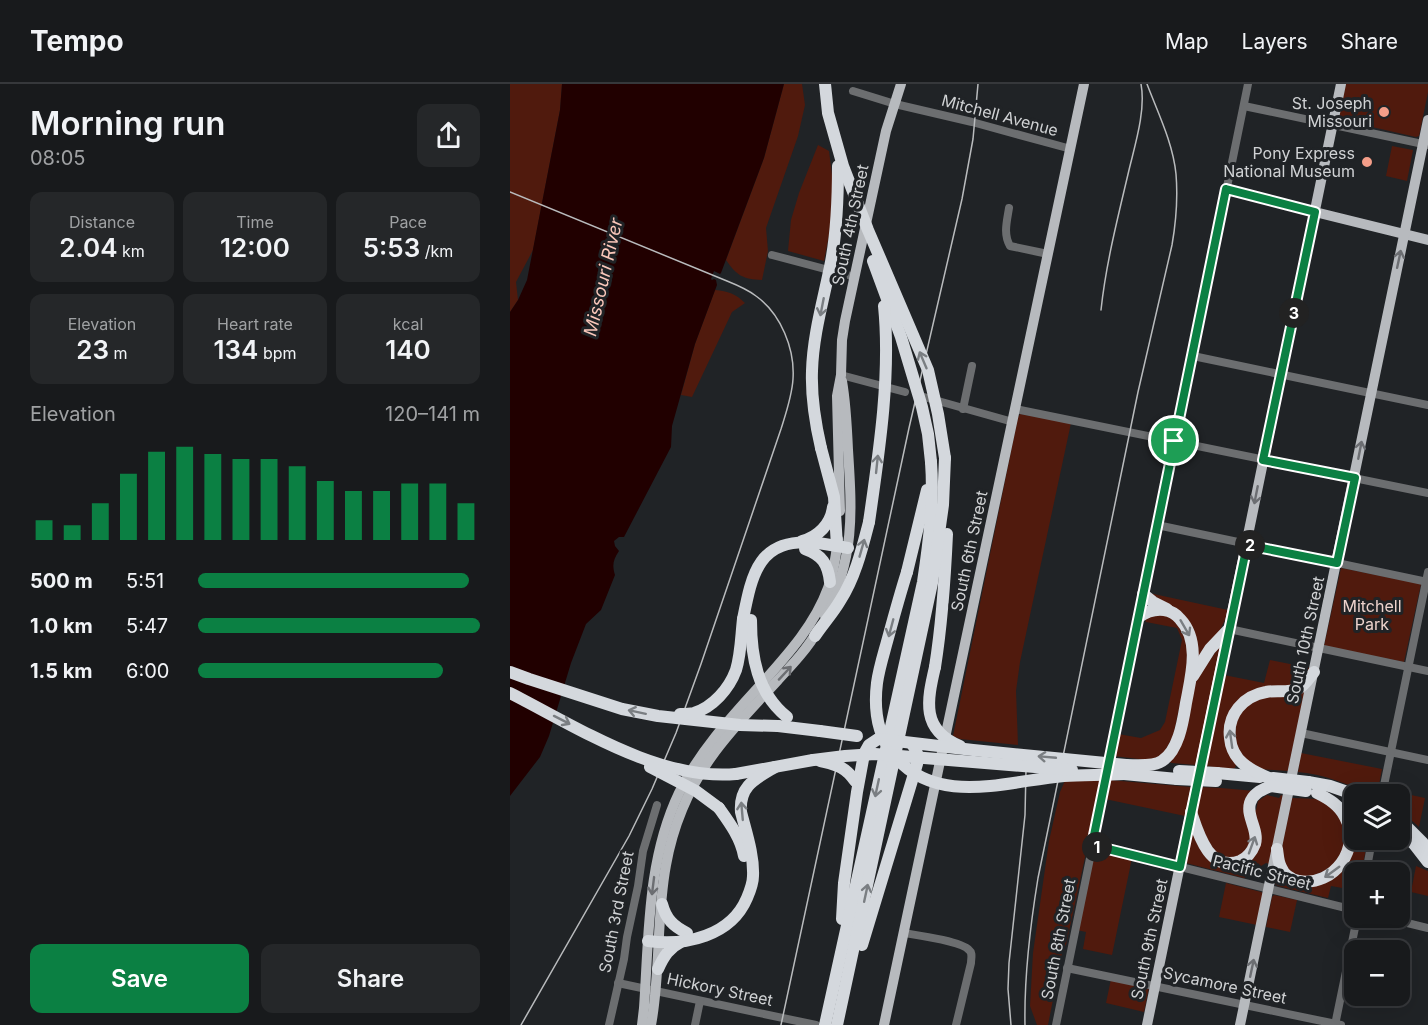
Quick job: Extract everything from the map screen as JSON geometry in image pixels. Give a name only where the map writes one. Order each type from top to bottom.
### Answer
[{"type":"highway","points":[[825,84],[838,166],[904,347],[922,407],[928,434],[933,483],[929,543],[923,582],[836,974]]},
{"type":"highway","points":[[825,84],[828,114],[843,166],[928,370],[938,414],[945,458],[948,503],[940,638],[931,686],[930,714],[940,734],[973,756]]},
{"type":"highway","points":[[838,166],[836,226],[815,340],[812,369],[813,406],[834,497],[842,550]]},
{"type":"highway","points":[[815,636],[849,585],[869,522],[876,478],[887,358],[879,256]]},
{"type":"highway","points":[[846,985],[933,583],[943,505],[945,458]]},
{"type":"highway","points":[[931,462],[907,572],[883,657],[876,698],[877,713],[883,735],[889,747],[906,768],[938,784],[978,788],[1125,770],[1160,762],[1168,755],[1180,733],[1193,656],[1190,634],[1182,621],[1143,594]]},
{"type":"highway","points":[[657,716],[693,713],[714,701],[723,692],[736,671],[747,619],[751,583],[762,559],[779,546],[811,538],[820,532],[832,513],[834,497]]},
{"type":"highway","points":[[794,543],[814,543],[842,550]]},
{"type":"highway","points":[[805,549],[815,553],[824,561],[830,582]]},
{"type":"highway","points":[[783,722],[762,687],[754,663],[747,619],[760,577],[768,564],[779,555],[791,550],[842,550]]},
{"type":"highway","points":[[1139,617],[1151,610],[1170,611]]},
{"type":"highway","points":[[1190,682],[1203,657],[1229,629]]},
{"type":"highway","points":[[510,672],[622,709],[657,716],[708,722],[783,722],[817,730],[912,744],[973,756],[1271,781],[1311,788],[1344,799]]},
{"type":"highway","points":[[1271,781],[1251,770],[1234,753],[1230,739],[1232,718],[1239,706],[1250,697],[1267,692],[1298,689],[1314,672]]},
{"type":"highway","points":[[510,693],[696,790],[719,808],[735,833],[743,850],[746,868],[746,881],[742,893],[734,907],[723,918],[711,926],[684,937],[665,953],[658,969]]},
{"type":"highway","points":[[837,1025],[834,1011],[836,974],[844,883],[857,784],[864,754],[869,745],[878,739]]},
{"type":"highway","points":[[825,1025],[834,1011],[858,958],[918,757],[912,744]]},
{"type":"highway","points":[[623,752],[685,771],[724,775],[864,754],[918,757],[973,756]]},
{"type":"highway","points":[[813,760],[838,765],[850,772],[857,784]]},
{"type":"highway","points":[[655,941],[708,935],[723,928],[744,906],[753,878],[753,865],[741,803],[751,783],[775,767]]},
{"type":"highway","points":[[1191,812],[1206,850],[1223,862],[1238,862],[1250,853],[1255,844],[1256,834],[1250,809],[1252,800],[1271,781]]},
{"type":"highway","points":[[1311,788],[1330,786],[1344,791]]},
{"type":"highway","points":[[1277,849],[1282,871],[1296,880],[1308,882],[1322,879],[1334,872],[1347,856],[1351,843],[1348,823],[1342,810],[1311,788]]},
{"type":"highway","points":[[1410,830],[1428,848]]},
{"type":"highway","points":[[1410,840],[1428,862]]},
{"type":"highway","points":[[662,904],[665,915],[684,937]]},
{"type":"main road","name":"South 4th Street","points":[[842,550],[837,396],[843,340],[886,131],[901,84]]},
{"type":"main road","name":"South 6th Street","points":[[884,1025],[1084,84]]},
{"type":"main road","name":"South 9th Street","points":[[1147,1025],[1341,84]]},
{"type":"main road","name":"South 10th Street","points":[[1240,1025],[1404,234],[1426,145],[1428,120]]},
{"type":"main road","points":[[1315,212],[1428,240]]},
{"type":"main road","points":[[642,1025],[658,969],[652,890],[669,816],[679,793],[709,744],[807,629],[816,614],[842,550]]},
{"type":"main road","points":[[651,1025],[655,941],[666,867],[670,845],[685,803],[712,756],[815,636],[841,580],[842,550]]},
{"type":"street","name":"South 8th Street","points":[[1056,1025],[1248,84]]},
{"type":"street","name":"Mitchell Avenue","points":[[853,91],[1071,150]]},
{"type":"street","points":[[1244,106],[1426,145]]},
{"type":"street","points":[[1226,189],[1315,212]]},
{"type":"street","points":[[1009,208],[1006,228],[1007,241],[1010,246],[1048,254]]},
{"type":"street","points":[[772,255],[855,277]]},
{"type":"street","points":[[1193,356],[1428,405]]},
{"type":"street","points":[[963,408],[972,366]]},
{"type":"street","points":[[841,375],[905,392]]},
{"type":"street","points":[[924,397],[1012,422]]},
{"type":"street","points":[[1016,409],[1428,493]]},
{"type":"street","points":[[1157,525],[1427,582]]},
{"type":"street","points":[[1384,784],[1428,572]]},
{"type":"street","points":[[1229,629],[1428,670]]},
{"type":"street","points":[[1301,733],[1428,760]]},
{"type":"street","name":"South 3rd Street","points":[[609,1025],[624,959],[643,851],[657,805]]},
{"type":"street","name":"Pacific Street","points":[[1092,845],[1344,908]]},
{"type":"street","points":[[1410,924],[1428,928]]},
{"type":"street","points":[[1337,1025],[1355,928]]},
{"type":"street","points":[[904,933],[963,946],[972,954],[956,1025]]},
{"type":"street","name":"Sycamore Street","points":[[1067,968],[1337,1025]]},
{"type":"street","name":"Hickory Street","points":[[618,983],[816,1025]]},
{"type":"street","points":[[695,1025],[700,1001]]},
{"type":"green space","points":[[510,84],[562,84],[560,110],[533,250],[516,282],[518,300],[510,312]]},
{"type":"green space","points":[[784,84],[802,84],[805,105],[798,136],[766,228],[768,251],[762,280],[750,279],[737,273],[726,260],[764,158]]},
{"type":"green space","points":[[1346,84],[1428,84],[1419,136],[1341,120],[1339,116]]},
{"type":"green space","points":[[818,145],[829,151],[834,191],[832,220],[824,261],[788,251],[791,220]]},
{"type":"green space","points":[[1392,146],[1413,150],[1407,181],[1386,176]]},
{"type":"green space","points":[[715,290],[732,294],[745,303],[732,312],[692,397],[681,395],[695,344]]},
{"type":"green space","points":[[1020,414],[1071,423],[1020,662],[1016,691],[1018,745],[960,739],[953,736]]},
{"type":"green space","name":"Mitchell Park","points":[[1341,568],[1421,584],[1404,662],[1324,646]]},
{"type":"green space","points":[[1149,593],[1228,610],[1218,633],[1194,666],[1193,631]]},
{"type":"green space","points":[[1166,612],[1184,628],[1190,658],[1173,737],[1162,756],[1148,760],[1113,756],[1118,734],[1141,738],[1160,730],[1165,722],[1182,640],[1177,628],[1146,622],[1145,619]]},
{"type":"green space","points":[[1221,644],[1196,765],[1167,761],[1192,685]]},
{"type":"green space","points":[[1270,660],[1310,668],[1298,685],[1264,689],[1231,715],[1237,762],[1235,768],[1205,766],[1224,675],[1264,683]]},
{"type":"green space","points":[[1306,685],[1288,771],[1259,769],[1244,760],[1235,744],[1236,716],[1250,700]]},
{"type":"green space","points":[[1301,753],[1382,769],[1379,784],[1345,784],[1298,772]]},
{"type":"green space","points":[[1067,776],[1102,779],[1048,1025],[1037,1025],[1030,1006],[1033,953],[1049,841],[1060,792]]},
{"type":"green space","points":[[1109,780],[1191,787],[1185,816],[1105,799]]},
{"type":"green space","points":[[1200,787],[1255,791],[1253,839],[1244,855],[1224,859],[1208,847],[1197,813]]},
{"type":"green space","points":[[1267,795],[1279,798],[1283,796],[1269,864],[1261,866],[1258,863],[1251,868],[1254,872],[1244,878],[1186,863],[1192,828],[1213,860],[1247,860],[1254,810],[1256,810],[1258,801]]},
{"type":"green space","points":[[1410,795],[1425,798],[1419,827],[1410,819]]},
{"type":"green space","points":[[1292,798],[1318,799],[1340,812],[1344,824],[1344,848],[1332,868],[1309,877],[1289,874],[1281,851]]},
{"type":"green space","points":[[1097,850],[1132,858],[1112,955],[1083,949],[1086,932],[1077,930],[1093,852]]},
{"type":"green space","points":[[1347,850],[1366,850],[1363,862],[1344,862],[1344,888],[1331,886],[1328,898],[1275,884],[1278,867],[1283,875],[1326,880]]},
{"type":"green space","points":[[1416,866],[1428,871],[1428,896],[1411,892]]},
{"type":"green space","points":[[1226,883],[1263,893],[1257,925],[1219,917]]},
{"type":"green space","points":[[1274,895],[1297,900],[1290,932],[1266,927]]},
{"type":"green space","points":[[1111,979],[1149,988],[1144,1012],[1106,1003]]},
{"type":"water","name":"Missouri River","points":[[562,84],[784,84],[764,158],[721,273],[714,271],[711,279],[716,280],[717,285],[695,344],[672,426],[671,447],[624,537],[619,537],[614,541],[619,551],[614,563],[615,575],[601,610],[586,624],[540,757],[510,796],[510,312],[527,280],[560,110]]},
{"type":"railway","points":[[781,1025],[909,428],[962,199],[973,139],[978,84]]},
{"type":"railway","points":[[1101,310],[1113,240],[1139,127],[1142,105],[1141,84]]},
{"type":"railway","points":[[1025,1025],[1028,952],[1038,878],[1138,392],[1175,228],[1177,192],[1172,151],[1147,84]]},
{"type":"railway","points":[[510,192],[749,291],[773,312],[779,322],[789,344],[793,368],[791,392],[781,429],[676,733],[629,836],[521,1025]]},
{"type":"railway","points":[[1011,1025],[1008,989],[1009,963],[1025,815],[1026,770]]},
{"type":"place","name":"St. Joseph Missouri","points":[[1384,112]]},
{"type":"place","name":"Pony Express National Museum","points":[[1367,162]]},
{"type":"route","points":[[1226,189],[1315,212],[1263,460],[1355,478],[1337,563],[1247,545],[1180,867],[1092,845],[1174,441],[1226,189]]}]
